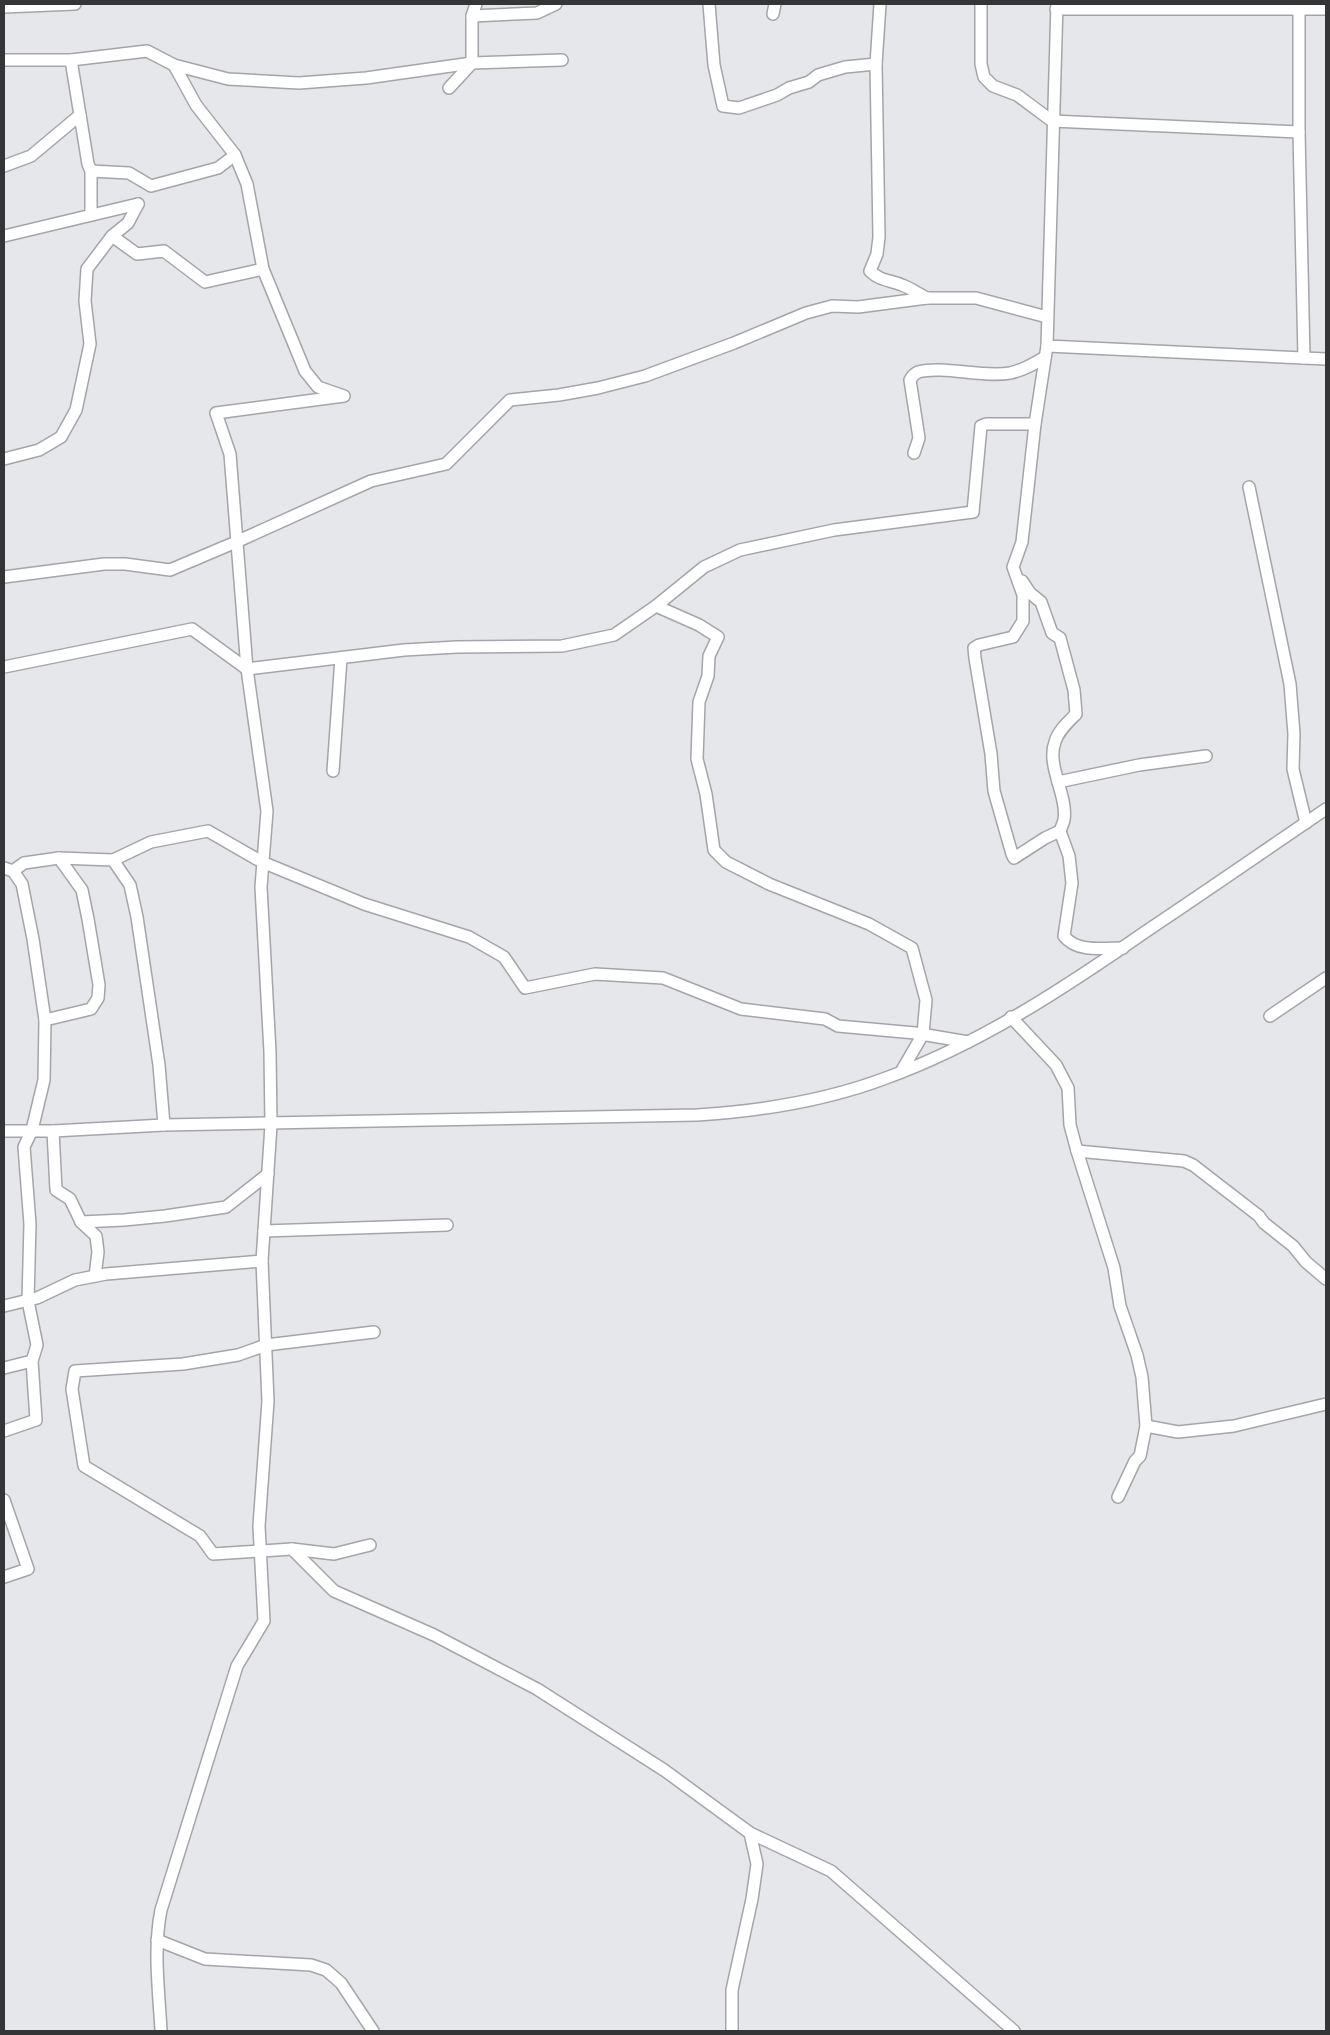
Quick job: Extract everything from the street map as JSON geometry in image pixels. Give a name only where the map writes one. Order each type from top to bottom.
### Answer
[{"type":"street","points":[[4,7],[76,4]]},
{"type":"street","points":[[449,88],[472,63],[472,16],[476,4]]},
{"type":"street","points":[[472,16],[537,13],[556,4]]},
{"type":"street","points":[[710,4],[714,65],[723,106],[739,108],[809,82],[818,75],[845,67],[876,64]]},
{"type":"street","points":[[880,4],[876,64],[879,237],[877,254],[870,271],[875,276],[888,282],[902,284],[927,298]]},
{"type":"street","points":[[981,4],[981,64],[984,77],[993,86],[1017,94],[1052,122],[1299,132]]},
{"type":"street","points":[[1060,831],[1045,838],[1014,858],[994,791],[991,754],[974,648],[979,644],[1013,637],[1022,622],[1023,594],[1014,567],[1022,542],[1035,424],[1046,351],[1056,6],[1301,6],[1326,9]]},
{"type":"street","points":[[1301,6],[1299,132],[1304,358]]},
{"type":"street","points":[[4,60],[71,60],[147,51],[174,65],[228,79],[299,83],[366,78],[472,63],[562,60]]},
{"type":"street","points":[[71,60],[90,171],[91,215]]},
{"type":"street","points":[[161,2031],[156,1940],[161,1910],[237,1666],[264,1621],[260,1526],[268,1401],[262,1262],[272,1125],[261,887],[267,812],[247,669],[230,454],[216,413],[344,396],[318,387],[306,371],[263,268],[247,184],[235,155],[196,105],[174,65]]},
{"type":"street","points":[[4,166],[31,156],[80,114]]},
{"type":"street","points":[[90,171],[129,173],[152,186],[218,168],[235,155]]},
{"type":"street","points":[[4,236],[138,204],[128,223],[112,236],[87,269],[85,301],[90,344],[76,410],[61,437],[39,450],[4,460]]},
{"type":"street","points":[[112,236],[137,254],[164,250],[205,282],[263,268]]},
{"type":"street","points":[[4,577],[104,564],[125,564],[170,570],[371,480],[446,464],[510,400],[598,388],[645,376],[734,343],[806,313],[832,306],[858,307],[927,298],[976,298],[1047,317]]},
{"type":"street","points":[[914,453],[919,438],[910,380],[911,376],[917,372],[934,370],[982,374],[1012,372],[1030,367],[1046,351],[1326,358]]},
{"type":"street","points":[[4,667],[192,629],[247,669],[404,650],[457,647],[562,646],[614,635],[656,606],[704,566],[740,550],[834,530],[972,512],[980,426],[986,424],[1035,424]]},
{"type":"street","points":[[1249,487],[1290,684],[1294,734],[1293,768],[1306,823]]},
{"type":"street","points":[[1014,567],[1030,593],[1041,602],[1052,633],[1060,638],[1074,690],[1076,714],[1054,743],[1054,758],[1062,795],[1064,820],[1060,831],[1069,856],[1072,884],[1064,936],[1069,942],[1088,948],[1123,948]]},
{"type":"street","points":[[656,606],[699,625],[718,637],[708,656],[708,676],[699,702],[697,759],[706,794],[714,850],[726,862],[770,884],[869,924],[912,948],[926,1000],[923,1034],[901,1072]]},
{"type":"street","points":[[333,771],[341,658]]},
{"type":"street","points":[[1058,782],[1139,765],[1206,756]]},
{"type":"street","points":[[4,1130],[53,1130],[164,1125],[272,1125],[697,1115],[745,1112],[837,1094],[923,1064],[968,1042],[1071,983],[1326,809]]},
{"type":"street","points":[[4,1431],[36,1420],[32,1361],[38,1345],[28,1301],[30,1224],[24,1147],[32,1130],[44,1080],[45,1020],[26,897],[22,884],[8,870],[24,863],[59,858],[113,860],[151,842],[208,831],[262,862],[364,904],[469,937],[504,957],[525,988],[595,974],[663,978],[741,1009],[825,1019],[838,1026],[923,1034],[968,1042]]},
{"type":"street","points":[[45,1020],[91,1009],[98,998],[99,985],[82,890],[59,858]]},
{"type":"street","points":[[113,860],[130,885],[137,917],[159,1065],[164,1125]]},
{"type":"street","points":[[1270,1016],[1326,978]]},
{"type":"street","points":[[1011,1017],[1056,1065],[1068,1088],[1070,1125],[1114,1268],[1120,1306],[1138,1355],[1142,1377],[1146,1426],[1140,1456],[1135,1461],[1118,1496]]},
{"type":"street","points":[[53,1130],[56,1190],[70,1199],[81,1222],[96,1236],[98,1252],[94,1276]]},
{"type":"street","points":[[1077,1151],[1184,1161],[1193,1165],[1259,1216],[1264,1223],[1293,1246],[1306,1262],[1326,1279]]},
{"type":"street","points":[[81,1222],[166,1216],[226,1207],[268,1174]]},
{"type":"street","points":[[264,1231],[447,1225]]},
{"type":"street","points":[[4,1306],[28,1301],[75,1280],[94,1276],[262,1262]]},
{"type":"street","points":[[370,1545],[334,1554],[292,1549],[213,1554],[200,1536],[84,1466],[72,1389],[75,1371],[183,1364],[238,1355],[266,1345],[374,1332]]},
{"type":"street","points":[[4,1368],[32,1361]]},
{"type":"street","points":[[1146,1426],[1178,1432],[1234,1426],[1326,1404]]},
{"type":"street","points":[[4,1500],[28,1569],[4,1577]]},
{"type":"street","points":[[292,1549],[334,1591],[434,1635],[537,1689],[664,1770],[750,1833],[831,1871],[1014,2031]]},
{"type":"street","points":[[732,2031],[732,1990],[752,1899],[757,1864],[750,1833]]},
{"type":"street","points":[[156,1940],[205,1959],[311,1965],[326,1970],[341,1983],[373,2031]]}]
